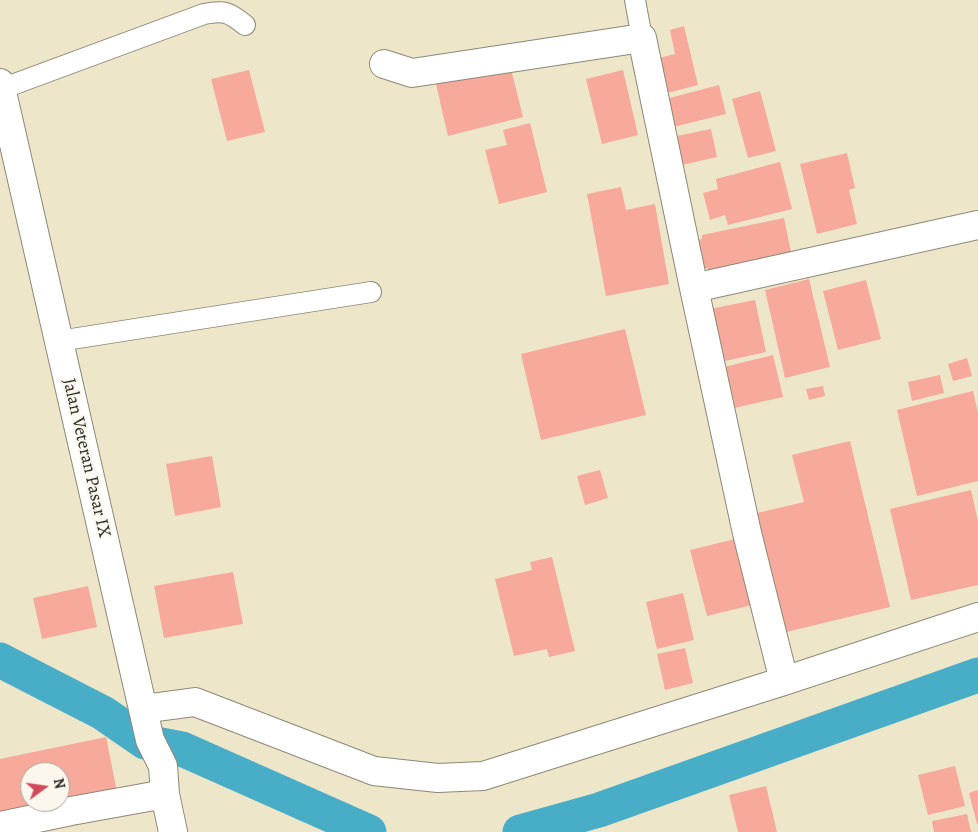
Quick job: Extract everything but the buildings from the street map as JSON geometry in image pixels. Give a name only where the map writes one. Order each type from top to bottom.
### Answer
[{"type":"street","points":[[384,64],[412,73],[642,38],[747,533],[784,681]]},
{"type":"street","name":"Jalan Veteran Pasar IX","points":[[1,86],[150,740],[163,766],[165,794],[173,832]]},
{"type":"street","points":[[694,288],[978,225]]},
{"type":"street","points":[[143,709],[195,702],[374,771],[411,776],[483,776],[784,681],[978,617]]},
{"type":"street","points":[[0,826],[71,810],[165,794]]},
{"type":"lane","points":[[635,0],[642,38]]},
{"type":"lane","points":[[1,86],[204,14],[230,13],[245,25]]},
{"type":"lane","points":[[59,341],[371,292]]},
{"type":"waterway","points":[[0,660],[103,713],[145,742],[182,749],[369,832]]},
{"type":"waterway","points":[[520,832],[599,810],[978,675]]}]
